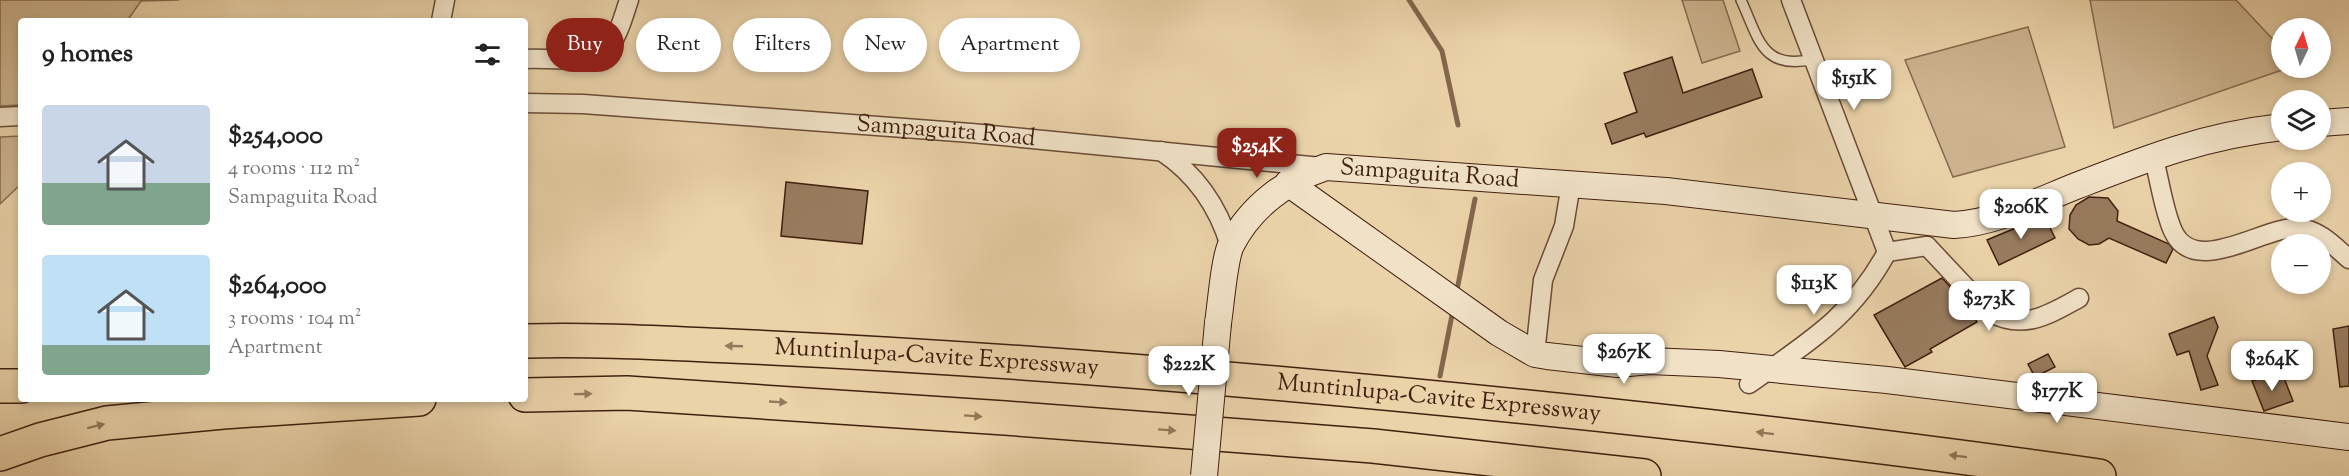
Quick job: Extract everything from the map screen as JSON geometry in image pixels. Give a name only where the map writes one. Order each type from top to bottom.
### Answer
[{"type":"highway","name":"Muntinlupa-Cavite Expressway","points":[[528,340],[578,339],[818,349],[1364,390],[1735,430],[2100,476]]},
{"type":"highway","points":[[0,386],[18,386]]},
{"type":"highway","points":[[528,395],[627,393],[960,415],[1372,446],[1644,476]]},
{"type":"highway","points":[[0,454],[39,440],[107,423],[254,404],[320,402]]},
{"type":"street","points":[[442,18],[445,0]]},
{"type":"street","points":[[528,59],[573,60],[602,53],[611,46],[630,0]]},
{"type":"street","points":[[1791,0],[1875,215],[1887,252]]},
{"type":"street","name":"Sampaguita Road","points":[[528,103],[583,104],[686,111],[1160,150],[1326,167],[1571,184],[1875,215],[1932,234],[2024,207],[2153,156],[2196,142],[2237,132],[2271,128]]},
{"type":"street","points":[[0,117],[18,116]]},
{"type":"street","points":[[2331,122],[2349,121]]},
{"type":"street","points":[[1160,150],[1190,173],[1202,188],[1223,222],[1230,246],[1218,323],[1203,476]]},
{"type":"street","points":[[2153,156],[2173,232],[2182,245],[2200,251],[2223,249],[2298,228],[2312,231],[2327,240],[2349,259]]},
{"type":"street","points":[[1230,246],[1262,204],[1288,183],[1326,167]]},
{"type":"street","points":[[1288,183],[1499,333],[1535,354],[1618,363],[1672,361],[1887,380],[2349,437]]},
{"type":"street","points":[[1535,354],[1543,280],[1564,226],[1571,184]]},
{"type":"street","points":[[1749,384],[1837,321],[1871,281],[1887,252],[1932,234],[1989,312],[2000,318],[2012,322],[2032,320],[2048,315],[2079,298]]},
{"type":"lane","points":[[1741,0],[1769,55],[1784,63],[1814,59]]},
{"type":"shaded area","points":[[0,0],[179,0],[141,1],[129,18],[18,18],[18,105],[0,106]]},
{"type":"shaded area","points":[[1682,0],[1723,0],[1740,51],[1702,63]]},
{"type":"shaded area","points":[[2090,0],[2236,0],[2271,37],[2271,74],[2114,128]]},
{"type":"shaded area","points":[[2028,27],[2065,147],[1953,177],[1905,60]]},
{"type":"shaded area","points":[[18,136],[18,187],[0,204],[0,137]]},
{"type":"building","points":[[1672,57],[1683,93],[1752,69],[1762,97],[1646,137],[1644,133],[1612,144],[1605,124],[1637,112],[1624,73]]},
{"type":"building","points":[[786,182],[868,191],[862,244],[781,236]]},
{"type":"building","points":[[2089,197],[2108,198],[2118,211],[2117,221],[2169,244],[2173,249],[2166,263],[2109,238],[2099,244],[2089,245],[2078,239],[2069,229],[2070,215],[2076,205]]},
{"type":"building","points":[[2044,216],[2055,238],[1999,265],[1987,240]]},
{"type":"building","points":[[1942,278],[1968,306],[1977,322],[1930,349],[1932,352],[1905,367],[1874,315]]},
{"type":"building","points":[[2214,317],[2218,327],[2207,356],[2218,385],[2201,390],[2189,351],[2177,355],[2169,334]]},
{"type":"building","points":[[2349,326],[2349,386],[2340,387],[2333,329]]},
{"type":"building","points":[[2048,354],[2055,367],[2035,377],[2028,364]]},
{"type":"building","points":[[2270,374],[2273,382],[2284,378],[2293,401],[2264,411],[2252,381]]},
{"type":"waterway","points":[[1409,0],[1442,51],[1458,125]]},
{"type":"waterway","points":[[1456,295],[1475,199]]},
{"type":"waterway","points":[[1440,376],[1453,310]]}]
